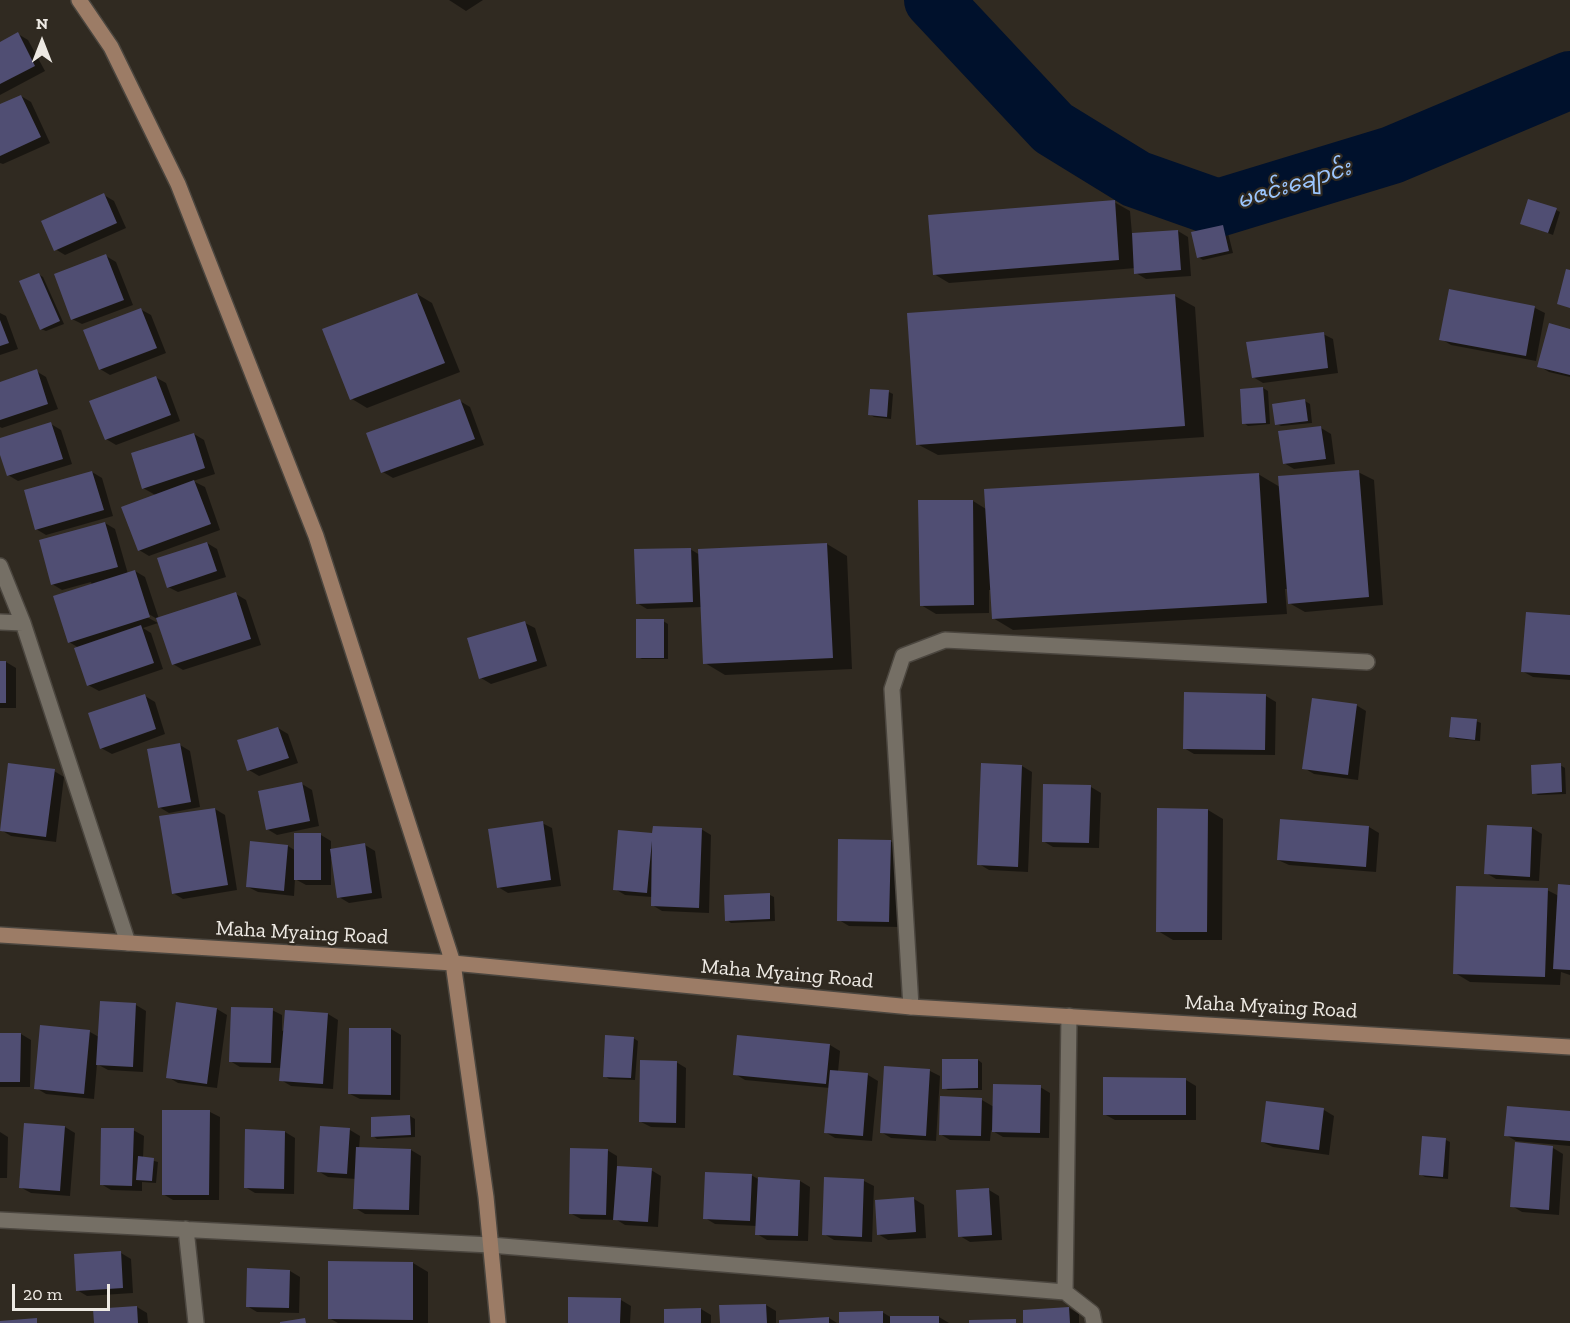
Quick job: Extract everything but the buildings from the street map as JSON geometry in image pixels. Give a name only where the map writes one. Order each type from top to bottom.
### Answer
[{"type":"street","points":[[79,0],[111,47],[178,184],[316,536],[453,963],[486,1197],[498,1323]]},
{"type":"street","points":[[0,566],[22,623],[128,944]]},
{"type":"street","points":[[0,622],[22,623]]},
{"type":"street","points":[[911,1006],[892,689],[903,656],[945,640],[1367,662]]},
{"type":"street","name":"Maha Myaing Road","points":[[0,934],[128,944],[453,963],[911,1006],[1570,1047]]},
{"type":"street","points":[[1065,1292],[1069,1016]]},
{"type":"street","points":[[0,1220],[490,1245],[1065,1292],[1092,1313],[1094,1323]]},
{"type":"street","points":[[186,1229],[196,1323]]},
{"type":"waterway","name":"မဇင်းချောင်း","points":[[933,0],[1053,128],[1136,179],[1218,208],[1392,155],[1570,80]]}]
